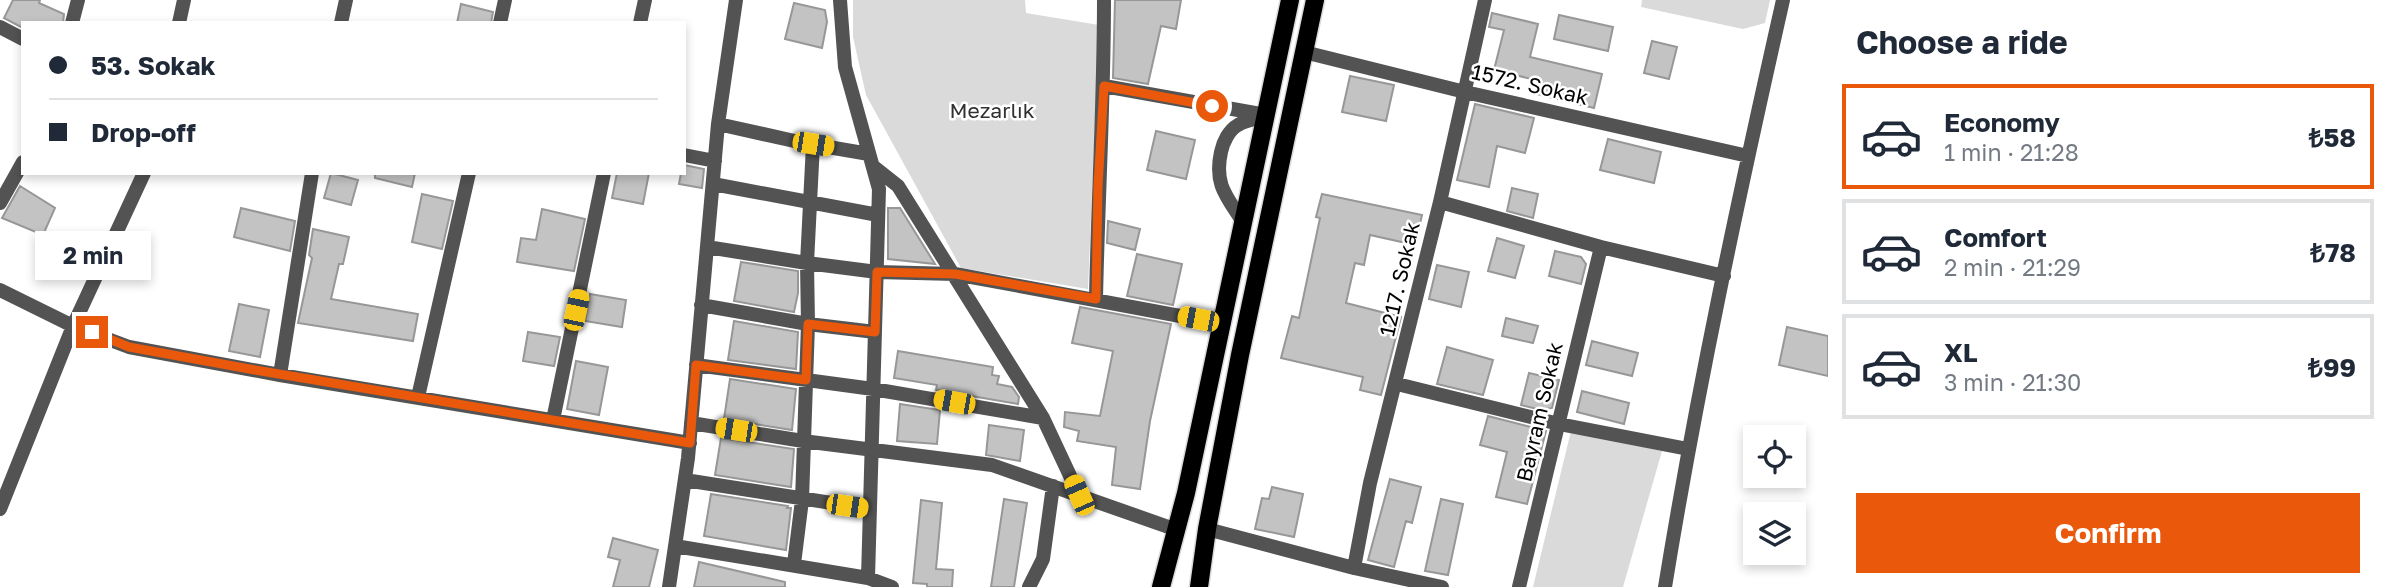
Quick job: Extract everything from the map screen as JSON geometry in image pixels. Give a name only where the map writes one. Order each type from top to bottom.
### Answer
[{"type":"main road","points":[[1161,587],[1177,530],[1223,324],[1290,0]]},
{"type":"main road","points":[[1199,587],[1207,529],[1240,355],[1315,0]]},
{"type":"street","points":[[73,21],[78,0]]},
{"type":"street","points":[[179,21],[184,0]]},
{"type":"street","points":[[341,21],[346,0]]},
{"type":"street","points":[[500,21],[505,0]]},
{"type":"street","points":[[640,21],[645,0]]},
{"type":"street","points":[[669,587],[690,443],[718,124],[736,0]]},
{"type":"street","points":[[840,0],[845,67],[879,189],[868,578]]},
{"type":"street","points":[[1096,299],[1098,186],[1104,86],[1104,0]]},
{"type":"street","name":"1217. Sokak","points":[[1354,568],[1370,483],[1440,202],[1485,0]]},
{"type":"street","points":[[1665,587],[1688,449],[1783,0]]},
{"type":"street","points":[[0,27],[21,38]]},
{"type":"street","name":"1572. Sokak","points":[[1304,52],[1465,92],[1748,156]]},
{"type":"street","points":[[1104,86],[1266,115]]},
{"type":"street","points":[[1243,222],[1224,194],[1218,178],[1219,163],[1224,141],[1236,125],[1266,115]]},
{"type":"street","points":[[718,124],[813,144],[872,160],[898,186],[1043,418],[1079,495]]},
{"type":"street","points":[[794,564],[802,500],[808,324],[807,263],[813,144]]},
{"type":"street","points":[[686,155],[715,161]]},
{"type":"street","points":[[0,201],[21,165]]},
{"type":"street","points":[[0,509],[73,326],[143,175]]},
{"type":"street","points":[[280,374],[312,175]]},
{"type":"street","points":[[418,397],[469,175]]},
{"type":"street","points":[[553,419],[604,175]]},
{"type":"street","points":[[713,184],[878,215]]},
{"type":"street","points":[[1440,202],[1601,247],[1724,276]]},
{"type":"street","points":[[707,247],[877,272],[955,274],[1223,324]]},
{"type":"street","name":"Bayram Sokak","points":[[1519,587],[1601,247]]},
{"type":"street","points":[[0,290],[73,326],[129,347],[690,443]]},
{"type":"street","points":[[701,304],[808,324],[875,332]]},
{"type":"street","points":[[696,365],[873,389],[1043,418]]},
{"type":"street","points":[[1396,384],[1559,424],[1688,449]]},
{"type":"street","points":[[691,423],[872,451],[992,465],[1177,530]]},
{"type":"street","points":[[685,480],[870,509]]},
{"type":"street","points":[[1029,587],[1043,559],[1053,486]]},
{"type":"street","points":[[1207,529],[1354,568],[1442,587]]},
{"type":"street","points":[[675,546],[794,564],[868,578],[892,587]]},
{"type":"green space","name":"Mezarlık","points":[[853,0],[1025,0],[1026,13],[1099,25],[1088,289],[961,268],[866,95],[853,37]]},
{"type":"green space","points":[[1642,0],[1770,0],[1765,23],[1743,29],[1641,7]]},
{"type":"green space","points":[[1571,431],[1662,451],[1623,587],[1533,587]]},
{"type":"building","points":[[13,0],[40,0],[39,3],[64,14],[63,21],[21,21],[21,27],[4,18]]},
{"type":"building","points":[[1115,0],[1181,0],[1176,29],[1161,26],[1148,84],[1113,78]]},
{"type":"building","points":[[794,3],[825,10],[827,22],[822,48],[785,39]]},
{"type":"building","points":[[461,4],[493,12],[491,21],[457,21]]},
{"type":"building","points":[[1492,13],[1538,24],[1530,57],[1602,74],[1594,108],[1537,94],[1540,81],[1494,70],[1504,30],[1489,27]]},
{"type":"building","points":[[1559,15],[1613,27],[1608,51],[1554,39]]},
{"type":"building","points":[[1652,41],[1677,47],[1669,79],[1644,73]]},
{"type":"building","points":[[1350,76],[1394,85],[1386,121],[1342,112]]},
{"type":"building","points":[[1475,104],[1534,118],[1525,153],[1497,146],[1489,187],[1457,180]]},
{"type":"building","points":[[1156,131],[1195,140],[1186,179],[1147,170]]},
{"type":"building","points":[[1608,139],[1661,152],[1654,183],[1600,170]]},
{"type":"building","points":[[686,165],[704,169],[702,188],[679,184],[681,175],[686,175]]},
{"type":"building","points":[[330,175],[358,180],[351,205],[324,198]]},
{"type":"building","points":[[375,175],[415,175],[412,187],[375,178]]},
{"type":"building","points":[[617,175],[649,175],[643,204],[612,198]]},
{"type":"building","points":[[20,186],[55,208],[43,235],[2,218]]},
{"type":"building","points":[[1512,188],[1538,194],[1533,218],[1507,211]]},
{"type":"building","points":[[422,194],[453,201],[442,249],[412,242]]},
{"type":"building","points":[[1322,194],[1422,215],[1415,245],[1370,235],[1364,265],[1355,263],[1346,303],[1401,317],[1381,395],[1360,390],[1363,377],[1281,358],[1292,316],[1299,318],[1320,218],[1316,217]]},
{"type":"building","points":[[241,208],[295,221],[290,251],[234,237]]},
{"type":"building","points":[[888,208],[900,208],[935,264],[888,259]]},
{"type":"building","points":[[542,209],[585,219],[574,271],[517,262],[521,238],[536,240]]},
{"type":"building","points":[[1108,221],[1140,229],[1135,250],[1107,243]]},
{"type":"building","points":[[313,229],[349,237],[331,299],[418,314],[413,341],[298,323],[312,258],[309,255]]},
{"type":"building","points":[[1497,238],[1524,246],[1515,278],[1488,271]]},
{"type":"building","points":[[1555,251],[1581,257],[1586,264],[1581,284],[1549,276]]},
{"type":"building","points":[[1137,254],[1182,264],[1173,305],[1127,296]]},
{"type":"building","points":[[741,262],[798,271],[798,293],[794,312],[734,301]]},
{"type":"building","points":[[1437,265],[1469,272],[1461,307],[1429,299]]},
{"type":"building","points":[[590,294],[626,300],[622,327],[585,321]]},
{"type":"building","points":[[239,304],[269,310],[260,357],[229,351]]},
{"type":"building","points":[[1080,307],[1171,324],[1150,421],[1140,489],[1112,485],[1116,447],[1077,441],[1079,431],[1064,427],[1065,412],[1100,416],[1113,351],[1072,343]]},
{"type":"building","points":[[1506,318],[1538,326],[1533,343],[1502,336]]},
{"type":"building","points":[[734,321],[798,332],[796,369],[728,360]]},
{"type":"building","points":[[1787,327],[1828,336],[1828,376],[1779,365]]},
{"type":"building","points":[[528,332],[560,337],[554,366],[523,361]]},
{"type":"building","points":[[1592,341],[1638,353],[1632,376],[1586,365]]},
{"type":"building","points":[[1447,347],[1493,360],[1483,395],[1437,384]]},
{"type":"building","points":[[898,351],[993,367],[992,375],[999,376],[997,384],[1012,387],[1019,397],[1018,404],[936,390],[937,385],[894,378]]},
{"type":"building","points":[[576,361],[608,367],[599,415],[567,409]]},
{"type":"building","points":[[1529,373],[1559,380],[1552,408],[1541,410],[1521,405]]},
{"type":"building","points":[[730,379],[796,389],[792,430],[724,419]]},
{"type":"building","points":[[1582,391],[1629,403],[1624,424],[1577,412]]},
{"type":"building","points":[[900,404],[940,410],[937,444],[897,441]]},
{"type":"building","points":[[1488,416],[1546,431],[1527,504],[1496,497],[1507,452],[1480,445]]},
{"type":"building","points":[[989,425],[1024,430],[1020,461],[986,455]]},
{"type":"building","points":[[721,438],[794,449],[791,487],[715,475]]},
{"type":"building","points":[[1390,479],[1421,487],[1412,523],[1406,521],[1394,567],[1368,560]]},
{"type":"building","points":[[1272,487],[1303,494],[1294,537],[1255,529],[1262,498],[1269,499]]},
{"type":"building","points":[[711,494],[791,508],[786,550],[704,536]]},
{"type":"building","points":[[1004,499],[1027,503],[1014,587],[991,587]]},
{"type":"building","points":[[1441,499],[1463,504],[1448,575],[1425,571]]},
{"type":"building","points":[[921,500],[942,503],[936,569],[953,570],[952,587],[927,587],[927,584],[913,583]]},
{"type":"building","points":[[613,538],[658,550],[649,587],[613,587],[620,560],[608,557]]},
{"type":"building","points":[[699,562],[785,582],[785,587],[694,587]]},
{"type":"route","points":[[92,332],[129,347],[690,443],[696,365],[806,380],[808,324],[875,332],[877,272],[955,274],[1096,299],[1098,186],[1104,86],[1212,106]]}]
